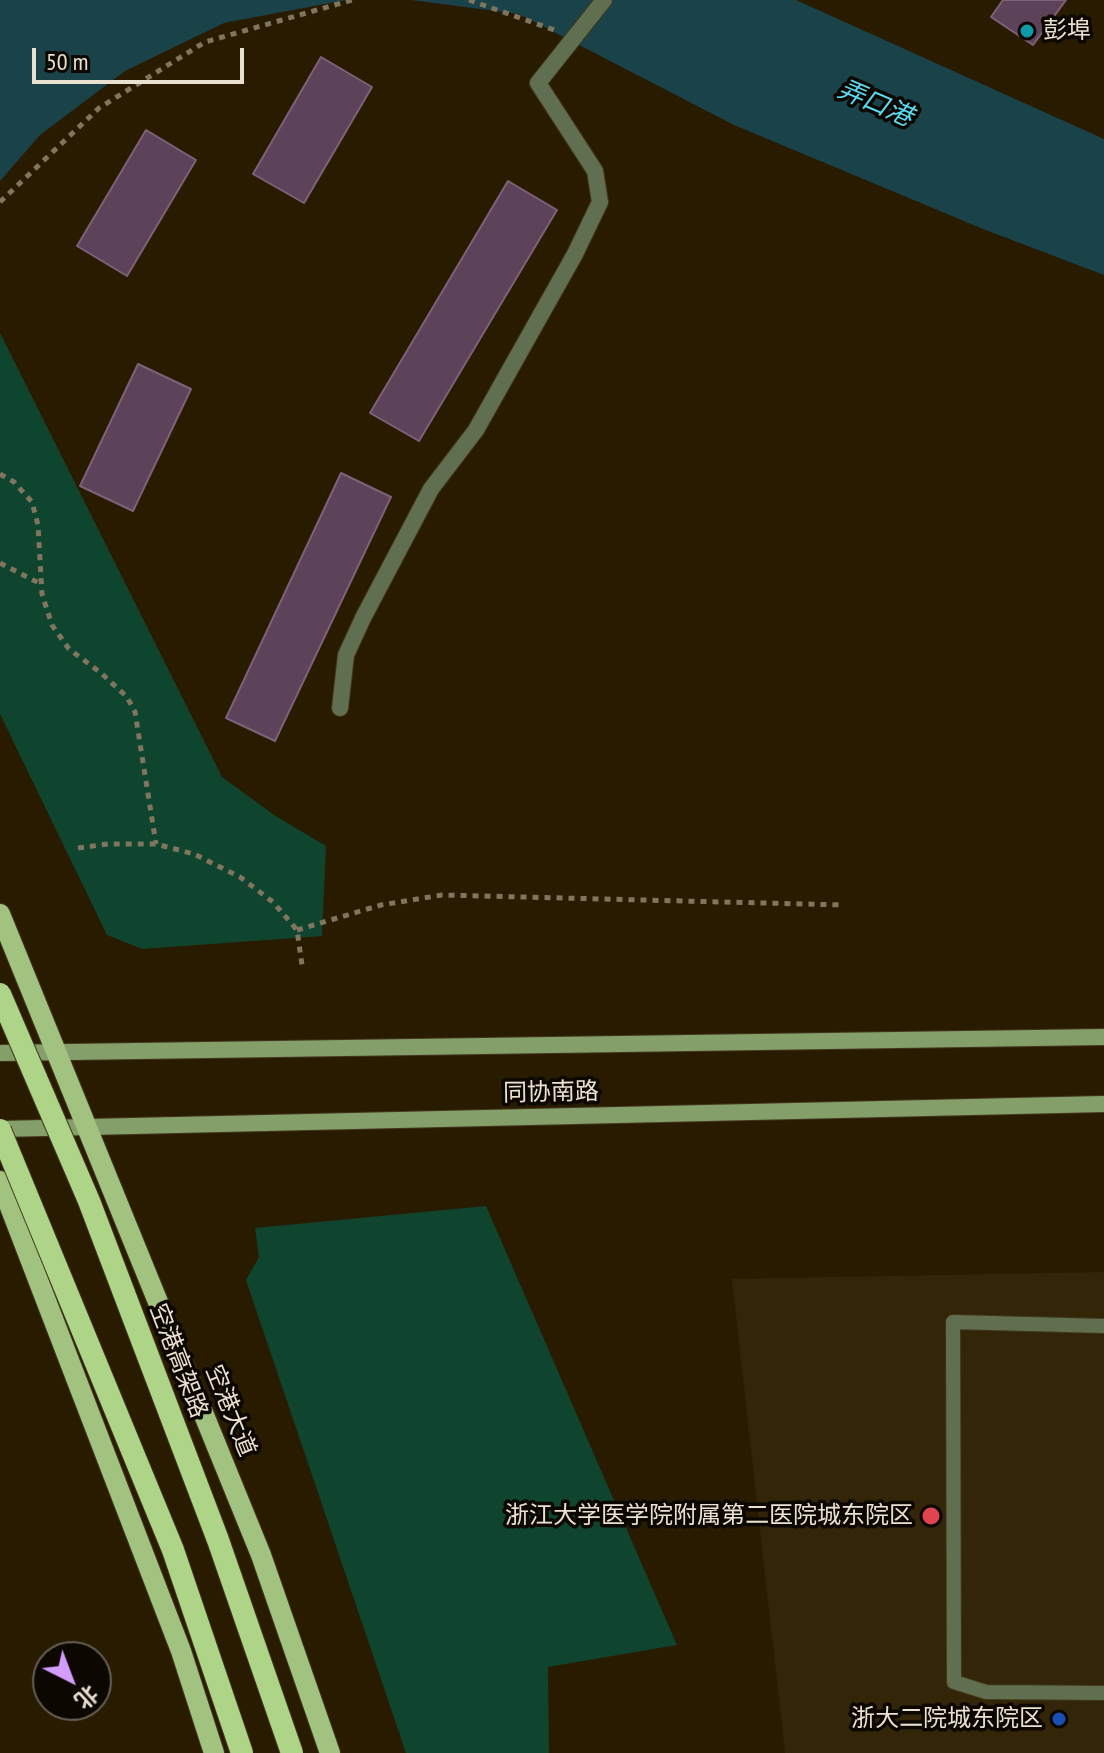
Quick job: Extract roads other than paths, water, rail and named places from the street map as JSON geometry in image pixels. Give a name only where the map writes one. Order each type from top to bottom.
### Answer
[{"type":"highway","name":"空港高架路","points":[[0,994],[89,1201],[218,1540],[292,1753]]},
{"type":"highway","points":[[0,1129],[173,1550],[242,1753]]},
{"type":"main road","name":"空港大道","points":[[0,914],[261,1555],[330,1753]]},
{"type":"main road","name":"同协南路","points":[[0,1053],[1104,1037]]},
{"type":"main road","name":"同协南路","points":[[0,1129],[1104,1104]]},
{"type":"main road","points":[[0,1181],[181,1651],[214,1753]]},
{"type":"street","points":[[340,708],[346,655],[363,618],[431,489],[476,430],[575,254],[600,202],[595,171],[538,83],[604,0]]},
{"type":"lane","points":[[1104,1326],[953,1322],[954,1682],[986,1692],[1104,1693]]},
{"type":"water","points":[[0,0],[346,0],[224,23],[125,71],[40,135],[0,181]]},
{"type":"water","name":"弄口港","points":[[411,0],[796,0],[1104,139],[1104,275],[983,229],[734,125],[519,14]]},
{"type":"place","name":"彭埠","points":[[1027,31]]},
{"type":"place","name":"浙江大学医学院附属第二医院城东院区","points":[[931,1516]]},
{"type":"place","name":"浙大二院城东院区","points":[[1059,1719]]}]
